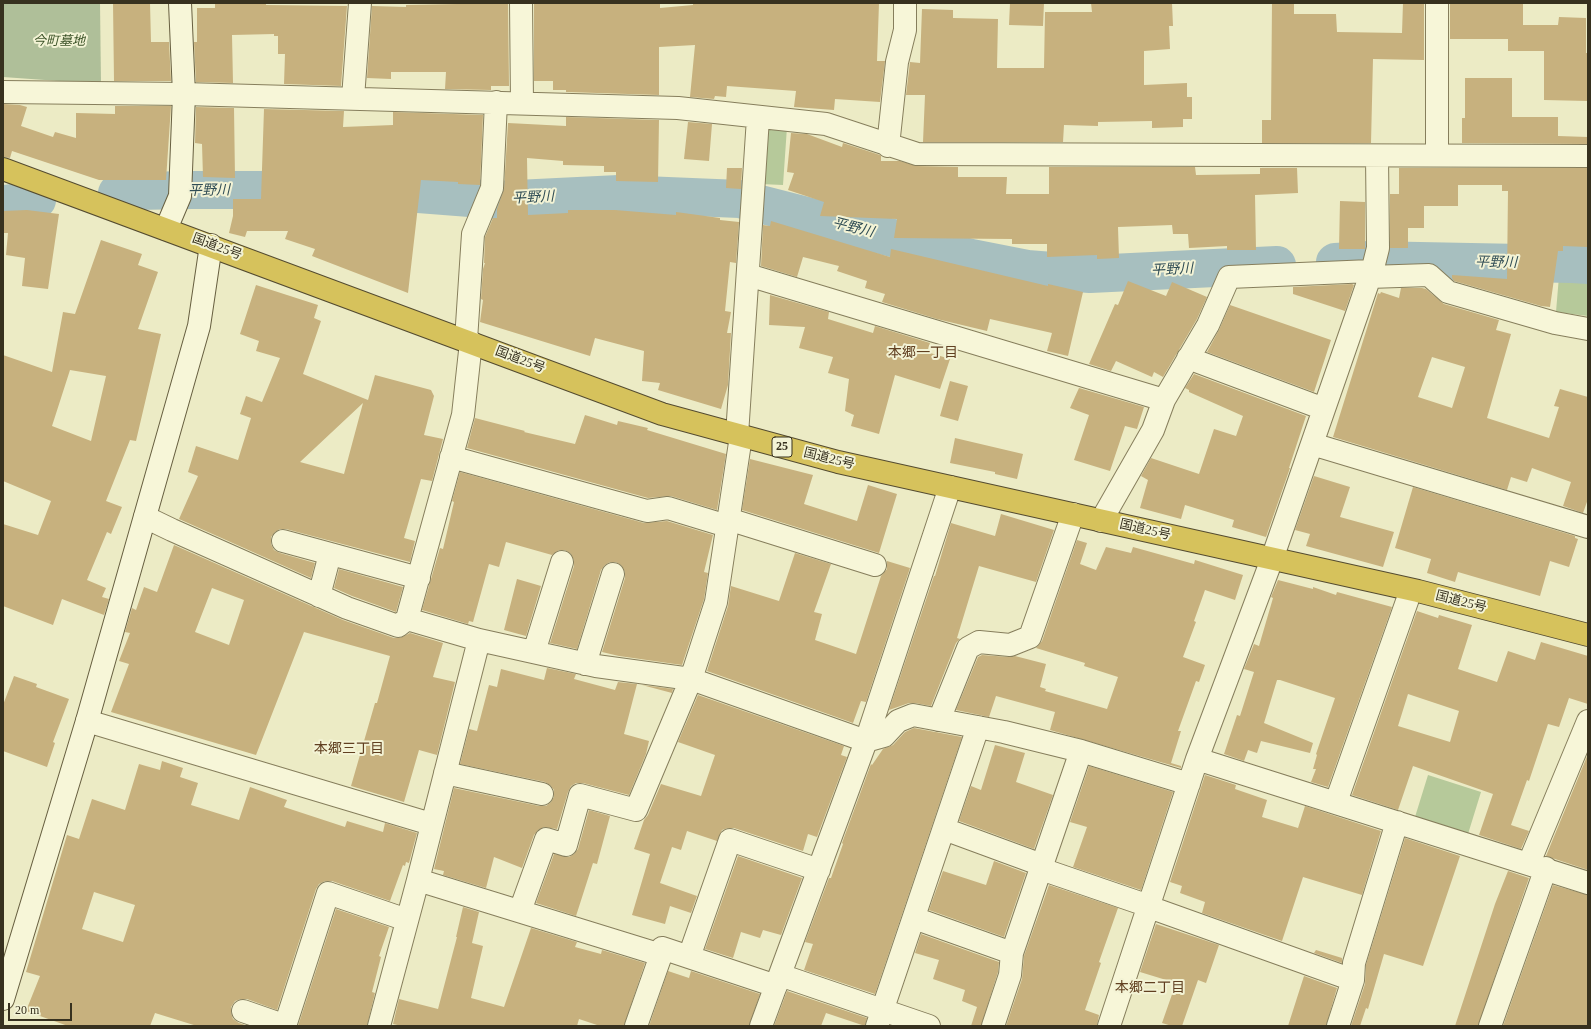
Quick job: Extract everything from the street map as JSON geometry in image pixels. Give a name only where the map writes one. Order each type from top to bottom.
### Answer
[{"type":"highway","name":"国道25号","points":[[3,169],[211,245],[662,414],[838,462],[1411,590],[1588,635]]},
{"type":"street","points":[[166,229],[180,189],[184,94],[180,3]]},
{"type":"street","points":[[353,98],[360,3]]},
{"type":"street","points":[[521,3],[522,102]]},
{"type":"street","points":[[888,146],[896,62],[905,30],[904,3]]},
{"type":"street","points":[[1437,3],[1437,155]]},
{"type":"street","points":[[3,92],[184,94],[522,102],[678,108],[758,118],[826,124],[888,146],[917,154],[1588,156]]},
{"type":"street","points":[[145,517],[347,608],[398,626],[407,620],[463,415],[473,234],[492,188],[496,102]]},
{"type":"street","points":[[520,911],[546,839],[566,845],[580,795],[636,810],[691,679],[716,602],[739,436],[758,118]]},
{"type":"street","points":[[1109,1026],[1197,759],[1272,559],[1373,267],[1377,156]]},
{"type":"street","points":[[3,998],[87,721],[199,326],[211,245]]},
{"type":"street","points":[[1101,521],[1153,430],[1164,400],[1208,325],[1229,277],[1373,267],[1429,275],[1448,292],[1555,323],[1588,329]]},
{"type":"street","points":[[748,275],[1164,400]]},
{"type":"street","points":[[1188,358],[1324,409]]},
{"type":"street","points":[[1312,444],[1588,527]]},
{"type":"street","points":[[451,457],[647,511],[668,508],[728,523],[874,565]]},
{"type":"street","points":[[761,1026],[866,741],[950,487]]},
{"type":"street","points":[[939,720],[968,648],[979,642],[1010,645],[1030,636],[1073,514]]},
{"type":"street","points":[[283,541],[419,578]]},
{"type":"street","points":[[319,596],[330,554]]},
{"type":"street","points":[[534,652],[562,562]]},
{"type":"street","points":[[586,664],[613,574]]},
{"type":"street","points":[[1336,802],[1411,590]]},
{"type":"street","points":[[407,620],[479,640],[586,664],[691,679],[866,741],[884,736],[898,721],[913,715],[1004,732],[1081,751],[1189,784]]},
{"type":"street","points":[[379,1026],[479,640]]},
{"type":"street","points":[[87,721],[431,824]]},
{"type":"street","points":[[1490,1026],[1538,866],[1588,721]]},
{"type":"street","points":[[880,1018],[978,727]]},
{"type":"street","points":[[993,1026],[1010,975],[1012,953],[1081,751]]},
{"type":"street","points":[[1197,759],[1588,882]]},
{"type":"street","points":[[445,772],[542,794]]},
{"type":"street","points":[[1338,1026],[1353,980],[1354,963],[1397,822]]},
{"type":"street","points":[[944,830],[1353,980]]},
{"type":"street","points":[[689,957],[730,840],[819,870]]},
{"type":"street","points":[[418,880],[661,955]]},
{"type":"street","points":[[243,1011],[285,1026],[328,893],[407,920]]},
{"type":"street","points":[[914,918],[1012,953]]},
{"type":"street","points":[[636,1026],[661,955],[662,948],[689,957],[778,980],[880,1018],[930,1026]]},
{"type":"green space","name":"今町墓地","points":[[3,3],[100,3],[101,84],[3,77]]},
{"type":"green space","points":[[764,125],[787,127],[783,185],[760,184]]},
{"type":"green space","points":[[1559,276],[1588,279],[1588,316],[1556,312]]},
{"type":"green space","points":[[1428,775],[1481,792],[1468,834],[1415,817]]},
{"type":"building","points":[[113,3],[150,3],[151,42],[169,42],[171,81],[114,81]]},
{"type":"building","points":[[215,3],[347,6],[341,86],[284,84],[285,54],[278,54],[278,36],[274,36],[274,34],[232,35],[233,83],[196,82],[194,42],[197,42],[197,8],[215,8]]},
{"type":"building","points":[[508,3],[509,86],[491,86],[491,90],[445,89],[446,72],[391,72],[391,79],[367,78],[372,6],[406,7],[406,5]]},
{"type":"building","points":[[534,3],[660,3],[660,8],[693,5],[693,3],[879,3],[877,61],[885,61],[880,102],[835,99],[834,110],[794,107],[796,91],[727,86],[726,97],[715,96],[714,99],[690,97],[695,45],[659,47],[659,95],[566,92],[566,90],[553,90],[553,81],[534,81]]},
{"type":"building","points":[[1010,3],[1044,3],[1043,26],[1009,25]]},
{"type":"building","points":[[1091,3],[1172,3],[1173,26],[1169,26],[1170,49],[1144,51],[1144,85],[1187,83],[1187,97],[1192,97],[1192,119],[1183,119],[1183,127],[1152,128],[1152,121],[1098,122],[1098,126],[1064,125],[1063,142],[923,142],[925,95],[906,95],[910,62],[920,63],[922,9],[953,10],[953,18],[998,19],[997,68],[1044,68],[1045,12],[1092,12]]},
{"type":"building","points":[[1272,3],[1294,3],[1294,14],[1336,14],[1337,32],[1402,33],[1403,3],[1424,3],[1424,60],[1373,59],[1371,143],[1262,143],[1262,120],[1271,120]]},
{"type":"building","points":[[1450,3],[1523,3],[1523,25],[1558,25],[1559,17],[1586,18],[1588,101],[1544,100],[1544,51],[1508,51],[1508,39],[1450,39]]},
{"type":"building","points":[[1465,78],[1512,78],[1512,117],[1558,117],[1558,136],[1588,137],[1588,144],[1462,143],[1462,118],[1465,118]]},
{"type":"building","points":[[3,104],[27,107],[21,126],[53,137],[55,132],[76,138],[76,113],[115,114],[115,106],[171,106],[166,180],[99,180],[12,151],[10,158],[3,157]]},
{"type":"building","points":[[196,107],[234,108],[235,178],[203,177],[202,144],[195,143]]},
{"type":"building","points":[[264,109],[344,111],[343,127],[393,125],[393,112],[483,115],[480,185],[421,180],[408,293],[312,256],[315,249],[285,239],[288,231],[247,231],[245,237],[229,233],[233,216],[233,199],[261,199]]},
{"type":"building","points":[[566,117],[659,120],[658,182],[616,181],[616,172],[604,172],[604,166],[563,165],[563,161],[527,158],[528,215],[568,213],[568,210],[615,210],[676,215],[676,212],[739,222],[736,263],[730,262],[725,311],[731,312],[727,333],[731,333],[728,385],[721,409],[658,390],[660,383],[642,381],[644,351],[595,338],[590,356],[480,322],[483,300],[481,299],[483,269],[485,263],[485,237],[493,218],[497,218],[497,209],[504,189],[508,123],[566,126]]},
{"type":"building","points":[[688,122],[712,124],[709,161],[684,159]]},
{"type":"building","points":[[791,133],[807,134],[842,147],[843,143],[880,155],[881,161],[900,161],[917,166],[958,167],[958,177],[1007,177],[1006,194],[1049,194],[1049,167],[1195,167],[1196,175],[1260,174],[1260,168],[1297,168],[1298,193],[1255,195],[1256,250],[1227,250],[1227,246],[1189,248],[1188,234],[1173,234],[1172,225],[1118,227],[1119,258],[1097,259],[1097,255],[1047,257],[1047,244],[1012,244],[1012,239],[894,238],[897,219],[820,216],[824,202],[788,190],[794,173],[787,172]]},
{"type":"building","points":[[727,168],[742,168],[741,189],[726,188]]},
{"type":"building","points":[[1399,168],[1588,168],[1588,247],[1563,246],[1563,251],[1558,251],[1550,307],[1541,306],[1454,281],[1452,278],[1452,275],[1507,279],[1508,191],[1502,191],[1502,185],[1458,185],[1458,206],[1424,206],[1424,228],[1408,228],[1408,248],[1390,248],[1390,194],[1399,194]]},
{"type":"building","points":[[1340,201],[1365,202],[1365,249],[1339,249]]},
{"type":"building","points":[[27,210],[59,214],[48,289],[22,286],[25,258],[6,255],[8,233],[3,233],[3,211]]},
{"type":"building","points":[[771,221],[890,257],[891,249],[1048,286],[1048,284],[1083,292],[1068,356],[1047,351],[1052,333],[990,319],[987,331],[937,319],[882,302],[885,294],[865,288],[867,281],[837,271],[839,266],[803,257],[797,277],[761,266],[763,225],[770,226]]},
{"type":"building","points":[[101,240],[142,254],[138,265],[158,272],[138,329],[161,334],[136,441],[130,440],[106,501],[122,507],[111,534],[107,532],[87,580],[106,588],[102,597],[109,599],[104,615],[62,599],[53,625],[3,606],[3,524],[38,535],[51,501],[3,481],[3,355],[52,372],[63,312],[75,314]],"holes":[[[70,370],[106,376],[91,441],[52,426]]]},
{"type":"building","points":[[1128,281],[1166,296],[1172,282],[1207,297],[1197,319],[1163,377],[1154,372],[1152,377],[1116,361],[1111,371],[1089,364],[1115,304],[1118,305]]},
{"type":"building","points":[[256,285],[318,305],[314,318],[321,321],[303,374],[368,400],[375,375],[431,390],[434,396],[424,435],[443,439],[432,481],[421,479],[404,538],[415,541],[410,562],[286,529],[280,529],[275,532],[271,537],[271,544],[274,550],[315,563],[311,578],[179,519],[198,476],[188,472],[196,446],[238,460],[251,418],[240,414],[246,396],[262,402],[280,358],[256,351],[259,341],[240,334]],"holes":[[[363,403],[344,474],[300,462]]]},
{"type":"building","points":[[1354,285],[1345,311],[1293,294],[1293,287]]},
{"type":"building","points":[[1401,288],[1426,289],[1444,304],[1499,320],[1496,330],[1511,334],[1487,418],[1549,438],[1559,407],[1554,406],[1560,389],[1588,397],[1588,499],[1583,513],[1563,506],[1571,482],[1532,468],[1527,482],[1511,477],[1507,490],[1333,437],[1378,293],[1380,294],[1381,292],[1399,298]],"holes":[[[1432,357],[1465,367],[1452,408],[1418,397]]]},
{"type":"building","points":[[770,295],[829,312],[828,319],[873,333],[875,326],[930,343],[927,352],[950,359],[940,389],[895,375],[879,434],[851,426],[854,415],[845,411],[849,379],[828,373],[833,357],[799,348],[805,327],[769,325]]},
{"type":"building","points":[[1230,305],[1331,340],[1314,392],[1207,352]]},
{"type":"building","points":[[1194,374],[1306,416],[1266,537],[1232,527],[1234,520],[1185,505],[1181,519],[1140,508],[1148,480],[1141,476],[1151,458],[1199,474],[1214,429],[1236,436],[1243,416],[1189,392],[1189,390],[1185,388]]},
{"type":"building","points":[[950,381],[968,386],[958,421],[940,416]]},
{"type":"building","points":[[1079,388],[1144,407],[1137,429],[1125,426],[1110,471],[1074,460],[1089,415],[1070,408]]},
{"type":"building","points":[[585,415],[617,425],[618,421],[648,428],[647,430],[726,454],[717,510],[671,496],[648,498],[467,448],[475,418],[525,431],[524,432],[575,444]]},
{"type":"building","points":[[955,438],[1023,454],[1017,479],[995,474],[995,472],[950,463]]},
{"type":"building","points":[[750,459],[813,475],[804,504],[857,521],[868,485],[897,494],[879,553],[742,510]]},
{"type":"building","points":[[460,472],[644,523],[667,521],[713,535],[704,572],[708,573],[704,599],[682,665],[619,656],[602,652],[625,578],[625,572],[622,566],[616,562],[610,562],[601,570],[577,649],[550,643],[574,566],[574,560],[571,554],[565,550],[559,550],[552,555],[506,542],[499,567],[489,564],[473,622],[469,621],[468,624],[422,610],[440,548],[443,549],[454,502],[452,501]]},
{"type":"building","points":[[1314,476],[1350,487],[1340,517],[1394,532],[1383,567],[1306,546],[1310,534],[1295,530]]},
{"type":"building","points":[[1413,487],[1575,536],[1575,538],[1578,539],[1569,567],[1550,561],[1540,596],[1458,572],[1455,582],[1427,573],[1431,559],[1395,548]]},
{"type":"building","points":[[1001,514],[1054,530],[1036,582],[979,566],[957,638],[960,639],[956,643],[931,706],[909,703],[889,710],[935,576],[951,523],[995,536]]},
{"type":"building","points":[[1077,540],[1087,543],[1080,564],[1096,570],[1106,547],[1131,553],[1133,547],[1194,564],[1195,560],[1243,575],[1235,600],[1205,590],[1194,621],[1196,622],[1183,657],[1205,665],[1199,682],[1196,681],[1178,731],[1181,731],[1171,763],[1181,766],[1181,768],[1050,730],[1055,712],[996,696],[989,717],[956,710],[978,657],[982,655],[1015,656],[1046,664],[1040,687],[1046,689],[1045,691],[1107,709],[1118,677],[1084,666],[1085,663],[1036,648],[1042,641]]},
{"type":"building","points":[[174,545],[343,620],[394,638],[400,638],[410,633],[443,643],[433,677],[455,682],[437,755],[419,750],[404,802],[351,786],[390,656],[304,632],[256,755],[111,712],[129,664],[119,661],[130,633],[125,632],[132,608],[136,610],[144,587],[157,592]],"holes":[[[212,588],[244,600],[229,645],[195,632]]]},
{"type":"building","points":[[795,553],[831,564],[814,612],[822,614],[815,640],[856,654],[881,576],[887,569],[887,561],[910,568],[866,702],[861,701],[853,723],[707,671],[728,606],[731,586],[779,601]]},
{"type":"building","points":[[339,569],[403,587],[396,612],[334,588]]},
{"type":"building","points":[[517,579],[541,586],[526,636],[504,630]]},
{"type":"building","points":[[1278,580],[1313,589],[1313,587],[1336,595],[1337,592],[1392,607],[1328,787],[1311,782],[1316,769],[1313,769],[1316,754],[1335,698],[1280,680],[1277,680],[1264,723],[1313,743],[1310,753],[1261,741],[1257,753],[1248,750],[1244,761],[1224,754],[1237,715],[1240,716],[1254,672],[1244,669],[1254,644],[1259,646],[1273,598],[1271,597]]},
{"type":"building","points":[[1417,611],[1438,618],[1439,615],[1472,625],[1458,669],[1497,682],[1508,651],[1535,660],[1541,642],[1588,656],[1588,704],[1569,698],[1559,727],[1548,724],[1529,781],[1527,780],[1511,825],[1529,831],[1521,849],[1479,835],[1493,794],[1413,766],[1398,810],[1352,795]],"holes":[[[1408,694],[1459,711],[1450,742],[1398,726]]]},
{"type":"building","points":[[547,668],[576,674],[574,679],[615,690],[618,682],[637,684],[624,734],[649,741],[646,754],[629,795],[583,783],[576,783],[571,786],[568,792],[557,829],[544,827],[538,830],[534,835],[522,868],[494,857],[486,888],[443,875],[444,871],[434,869],[454,788],[539,806],[546,806],[554,797],[554,790],[545,782],[460,764],[469,729],[477,731],[489,685],[497,687],[501,669],[544,680]]},
{"type":"building","points":[[14,676],[37,684],[36,687],[69,699],[53,742],[55,743],[47,767],[3,751],[3,705]]},
{"type":"building","points":[[642,685],[673,689],[672,693]]},
{"type":"building","points":[[698,695],[844,746],[841,755],[847,757],[817,837],[808,834],[803,851],[734,828],[722,830],[717,841],[687,831],[681,850],[672,847],[660,883],[697,896],[691,913],[670,906],[665,924],[632,915],[650,854],[634,849],[644,820],[648,815],[661,784],[701,796],[715,755],[678,742]]},
{"type":"building","points":[[914,728],[962,737],[875,994],[804,970],[813,944],[805,942],[829,878],[831,878],[843,844],[842,843],[871,764],[872,765],[883,749],[893,745],[905,732]]},
{"type":"building","points":[[995,745],[1025,753],[1016,782],[1053,795],[1034,849],[959,821],[971,786],[981,790]]},
{"type":"building","points":[[1588,754],[1588,870],[1546,856]]},
{"type":"building","points":[[162,761],[183,768],[180,777],[198,783],[191,805],[239,820],[250,787],[287,800],[284,807],[345,827],[347,821],[383,832],[385,823],[417,833],[409,863],[406,862],[405,866],[403,865],[390,901],[332,881],[325,881],[319,884],[316,889],[277,1010],[247,999],[235,1001],[231,1007],[233,1019],[248,1026],[197,1026],[155,1013],[150,1026],[68,1026],[26,1011],[40,976],[26,972],[67,835],[79,839],[92,799],[125,810],[139,764],[160,770]],"holes":[[[94,892],[135,905],[123,942],[82,929]]]},
{"type":"building","points":[[1089,766],[1173,792],[1141,890],[1073,867],[1087,827],[1070,822]]},
{"type":"building","points":[[1205,775],[1236,785],[1235,789],[1267,800],[1262,817],[1298,828],[1305,806],[1381,831],[1362,895],[1303,877],[1282,941],[1202,913],[1205,902],[1180,893],[1182,886],[1170,882]]},
{"type":"building","points":[[589,810],[610,816],[597,864],[593,863],[576,916],[536,903],[554,854],[569,857],[578,849]]},
{"type":"building","points":[[1405,838],[1460,856],[1423,966],[1384,954],[1368,1009],[1366,1008],[1360,1026],[1351,1026],[1365,984],[1366,965]]},
{"type":"building","points":[[738,856],[802,878],[781,935],[763,930],[760,938],[741,932],[733,958],[705,949]]},
{"type":"building","points":[[994,861],[1026,873],[1004,937],[929,910],[943,871],[986,885]]},
{"type":"building","points":[[1508,871],[1529,878],[1478,1026],[1455,1026],[1495,904]]},
{"type":"building","points":[[1049,885],[1118,908],[1099,962],[1101,963],[1085,1010],[1099,1015],[1097,1026],[1006,1026],[1022,979],[1024,956]]},
{"type":"building","points":[[1553,885],[1588,895],[1588,1026],[1503,1026]]},
{"type":"building","points":[[463,907],[479,912],[472,943],[483,946],[471,998],[504,1007],[531,928],[577,942],[575,947],[601,954],[602,950],[645,963],[624,1026],[600,1026],[579,1019],[577,1026],[402,1026],[393,1024],[399,999],[438,1009],[457,937]]},
{"type":"building","points":[[336,909],[389,927],[379,956],[381,957],[372,992],[375,993],[367,1026],[298,1026]]},
{"type":"building","points":[[1156,924],[1219,945],[1206,983],[1198,980],[1182,1026],[1172,1026],[1162,1023],[1176,983],[1140,972]]},
{"type":"building","points":[[921,934],[999,962],[998,972],[981,1026],[971,1026],[977,1007],[962,1001],[965,990],[933,979],[939,960],[915,953]]},
{"type":"building","points":[[1316,950],[1342,958],[1342,963],[1314,953]]},
{"type":"building","points":[[668,971],[689,978],[691,971],[760,994],[749,1026],[649,1026]]},
{"type":"building","points":[[1304,976],[1337,988],[1326,1026],[1288,1026]]},
{"type":"building","points":[[787,991],[867,1018],[865,1026],[826,1013],[821,1026],[774,1026]]},
{"type":"waterway","name":"平野川","points":[[117,193],[134,191],[192,190],[313,190]]},
{"type":"waterway","name":"平野川","points":[[367,190],[496,200],[619,194],[740,199],[971,258],[1027,269],[1090,274],[1277,265]]},
{"type":"waterway","name":"平野川","points":[[3,204],[37,200]]},
{"type":"waterway","name":"平野川","points":[[1335,262],[1369,260],[1588,265]]},
{"type":"district","name":"本郷一丁目","points":[[923,353]]},
{"type":"district","name":"本郷三丁目","points":[[349,749]]},
{"type":"district","name":"本郷二丁目","points":[[1150,988]]}]
